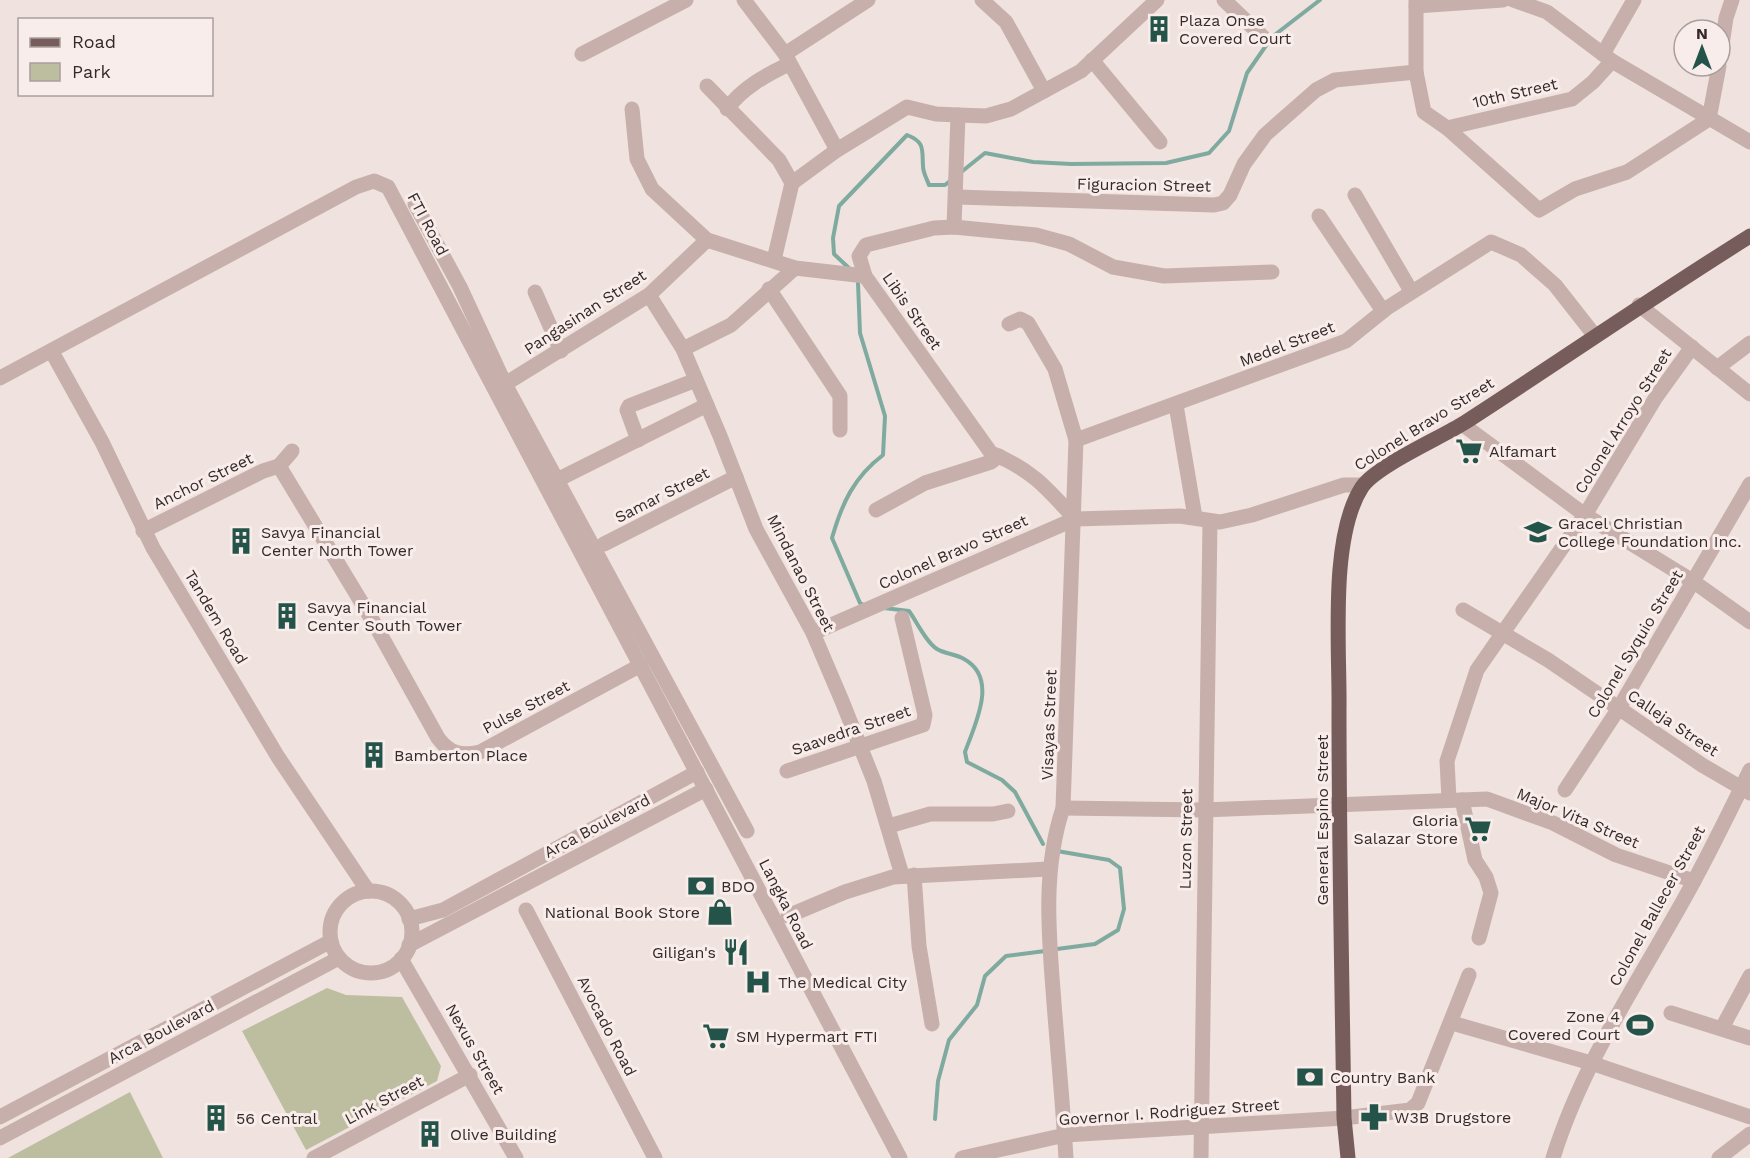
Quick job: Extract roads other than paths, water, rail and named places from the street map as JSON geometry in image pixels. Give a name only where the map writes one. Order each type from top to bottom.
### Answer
[{"type":"main road","name":"Colonel Bravo Street","points":[[1363,485],[1379,472],[1462,424],[1639,305],[1750,236]]},
{"type":"main road","name":"General Espino Street","points":[[1348,1158],[1344,1118],[1339,805],[1340,565],[1350,512],[1363,485]]},
{"type":"street","points":[[582,54],[686,0]]},
{"type":"street","points":[[744,0],[787,59],[837,150]]},
{"type":"street","points":[[728,109],[740,94],[868,0]]},
{"type":"street","points":[[982,0],[1006,22],[1044,91]]},
{"type":"street","points":[[774,260],[792,183],[837,150],[907,107],[936,114],[958,116],[986,116],[1011,109],[1081,71],[1157,0]]},
{"type":"street","points":[[1224,0],[1263,37]]},
{"type":"street","points":[[1503,0],[1416,3],[1416,72],[1424,112],[1447,128],[1539,210],[1575,189],[1627,171],[1709,119],[1717,78]]},
{"type":"street","points":[[1513,0],[1547,12],[1607,57],[1750,142]]},
{"type":"street","name":"10th Street","points":[[1447,128],[1572,99],[1593,82],[1634,0]]},
{"type":"street","points":[[1726,18],[1732,0]]},
{"type":"street","points":[[1092,60],[1160,142]]},
{"type":"street","name":"Figuracion Street","points":[[957,183],[1214,205],[1223,203],[1230,195],[1244,164],[1265,135],[1316,90],[1335,80],[1416,72]]},
{"type":"street","points":[[707,86],[779,160],[792,183]]},
{"type":"street","name":"Libis Street","points":[[632,109],[637,159],[652,189],[707,240],[795,268],[865,276],[991,453],[1019,464],[1045,486],[1075,519]]},
{"type":"street","points":[[954,227],[958,116]]},
{"type":"street","name":"FTI Road","points":[[0,378],[356,187],[374,181],[382,183],[388,187],[641,664]]},
{"type":"street","points":[[1355,195],[1412,291]]},
{"type":"street","points":[[415,204],[460,287],[505,384],[667,693],[747,831]]},
{"type":"street","points":[[1319,216],[1383,311]]},
{"type":"street","points":[[865,276],[859,256],[866,245],[934,228],[954,227],[1036,236],[1069,244],[1113,267],[1164,276],[1272,272]]},
{"type":"street","name":"Pangasinan Street","points":[[505,384],[649,295],[707,240]]},
{"type":"street","name":"Medel Street","points":[[1076,440],[1346,341],[1412,291],[1491,242],[1521,255],[1555,285],[1595,336]]},
{"type":"street","points":[[683,349],[731,325],[795,268]]},
{"type":"street","points":[[769,289],[840,396],[840,430]]},
{"type":"street","points":[[535,292],[561,351]]},
{"type":"street","name":"Mindanao Street","points":[[649,295],[683,349],[756,529],[813,633],[861,744],[908,875],[932,1024]]},
{"type":"street","points":[[1639,305],[1750,394]]},
{"type":"street","name":"Visayas Street","points":[[1009,324],[1020,319],[1028,323],[1055,369],[1076,440],[1064,808],[1053,838],[1048,869],[1050,957],[1066,1158]]},
{"type":"street","points":[[1718,368],[1750,343]]},
{"type":"street","name":"Colonel Arroyo Street","points":[[1479,938],[1491,893],[1486,877],[1475,860],[1455,799],[1447,761],[1461,711],[1477,670],[1585,515],[1656,397],[1692,347]]},
{"type":"street","name":"Tandem Road","points":[[52,352],[102,442],[143,531],[278,757],[368,891]]},
{"type":"street","points":[[638,440],[627,410],[628,406],[696,380]]},
{"type":"street","points":[[557,480],[707,405]]},
{"type":"street","points":[[1176,405],[1195,518]]},
{"type":"street","points":[[1462,424],[1585,515],[1694,582],[1750,622]]},
{"type":"street","points":[[279,466],[292,451]]},
{"type":"street","points":[[876,510],[924,483],[991,462],[999,456]]},
{"type":"street","name":"Anchor Street","points":[[143,531],[263,471],[279,466]]},
{"type":"street","name":"Pulse Street","points":[[279,466],[374,623],[438,738],[444,746],[455,753],[465,755],[480,752],[641,664]]},
{"type":"street","name":"Samar Street","points":[[604,544],[736,477]]},
{"type":"street","name":"Colonel Syquio Street","points":[[1565,790],[1619,708],[1750,484]]},
{"type":"street","name":"Colonel Bravo Street","points":[[813,633],[1075,519],[1195,518],[1220,522],[1252,515],[1344,485],[1363,485]]},
{"type":"street","name":"Luzon Street","points":[[1201,1158],[1204,810],[1210,521]]},
{"type":"street","name":"Calleja Street","points":[[1463,610],[1503,633],[1745,791]]},
{"type":"street","name":"Saavedra Street","points":[[787,771],[861,744],[923,725],[926,720],[902,618]]},
{"type":"street","name":"Langka Road","points":[[641,664],[667,693],[697,772],[900,1158]]},
{"type":"street","name":"Colonel Ballecer Street","points":[[1553,1158],[1563,1125],[1591,1063],[1745,791],[1750,770]]},
{"type":"street","name":"Arca Boulevard","points":[[409,919],[443,910],[697,772]]},
{"type":"street","name":"Arca Boulevard","points":[[409,945],[706,789]]},
{"type":"street","name":"Major Vita Street","points":[[1064,808],[1204,810],[1455,799],[1487,800],[1552,823],[1616,855],[1694,881]]},
{"type":"street","points":[[889,826],[930,814],[993,814],[1008,811]]},
{"type":"street","points":[[788,916],[845,892],[908,875],[1048,869]]},
{"type":"street","points":[[368,891],[379,892],[398,901],[409,919],[409,945],[401,958],[386,969],[367,972],[348,965],[339,958],[331,941],[330,930],[336,909],[352,895],[368,891]]},
{"type":"street","name":"Avocado Road","points":[[526,910],[655,1158]]},
{"type":"street","name":"Arca Boulevard","points":[[0,1117],[331,941]]},
{"type":"street","name":"Arca Boulevard","points":[[0,1138],[339,958]]},
{"type":"street","name":"Nexus Street","points":[[401,958],[516,1158]]},
{"type":"street","points":[[1469,975],[1452,1023],[1591,1063],[1750,1117]]},
{"type":"street","points":[[1722,1028],[1750,976]]},
{"type":"street","points":[[1671,1013],[1750,1038]]},
{"type":"street","name":"Governor I. Rodriguez Street","points":[[962,1158],[1065,1135],[1344,1118],[1410,1110],[1415,1107],[1452,1023]]},
{"type":"street","name":"Link Street","points":[[314,1158],[470,1075]]},
{"type":"street","points":[[1719,1158],[1750,1134]]},
{"type":"waterway","points":[[960,173],[985,153],[1033,162],[1071,164],[1166,163],[1209,153],[1229,131],[1247,73],[1272,37],[1320,0]]},
{"type":"waterway","points":[[851,270],[834,254],[833,238],[839,206],[907,135],[920,143],[924,171],[929,185],[945,185],[950,181]]},
{"type":"waterway","points":[[858,283],[860,333],[885,416],[883,455],[864,472],[850,492],[832,538],[860,603],[865,606]]},
{"type":"waterway","points":[[884,608],[909,611],[933,646],[940,651],[961,657],[975,667],[982,689],[981,702],[965,752],[967,762],[1002,780],[1015,792],[1043,844]]},
{"type":"waterway","points":[[1057,851],[1109,860],[1120,868],[1124,909],[1118,930],[1095,944],[1057,949]]},
{"type":"waterway","points":[[935,1119],[938,1081],[949,1040],[977,1005],[985,976],[1006,956],[1045,951]]},
{"type":"place","name":"Plaza Onse Covered Court","points":[[1159,29]]},
{"type":"place","name":"Alfamart","points":[[1469,451]]},
{"type":"place","name":"Gracel Christian College Foundation Inc.","points":[[1538,532]]},
{"type":"place","name":"Savya Financial Center North Tower","points":[[241,541]]},
{"type":"place","name":"Savya Financial Center South Tower","points":[[287,616]]},
{"type":"place","name":"Bamberton Place","points":[[374,755]]},
{"type":"place","name":"Gloria Salazar Store","points":[[1478,829]]},
{"type":"place","name":"BDO","points":[[701,886]]},
{"type":"place","name":"National Book Store","points":[[720,912]]},
{"type":"place","name":"Giligan's","points":[[736,952]]},
{"type":"place","name":"The Medical City","points":[[758,982]]},
{"type":"place","name":"Zone 4 Covered Court","points":[[1640,1025]]},
{"type":"place","name":"SM Hypermart FTI","points":[[716,1036]]},
{"type":"place","name":"Country Bank","points":[[1310,1077]]},
{"type":"place","name":"W3B Drugstore","points":[[1374,1117]]},
{"type":"place","name":"56 Central","points":[[216,1118]]},
{"type":"place","name":"Olive Building","points":[[430,1134]]}]
